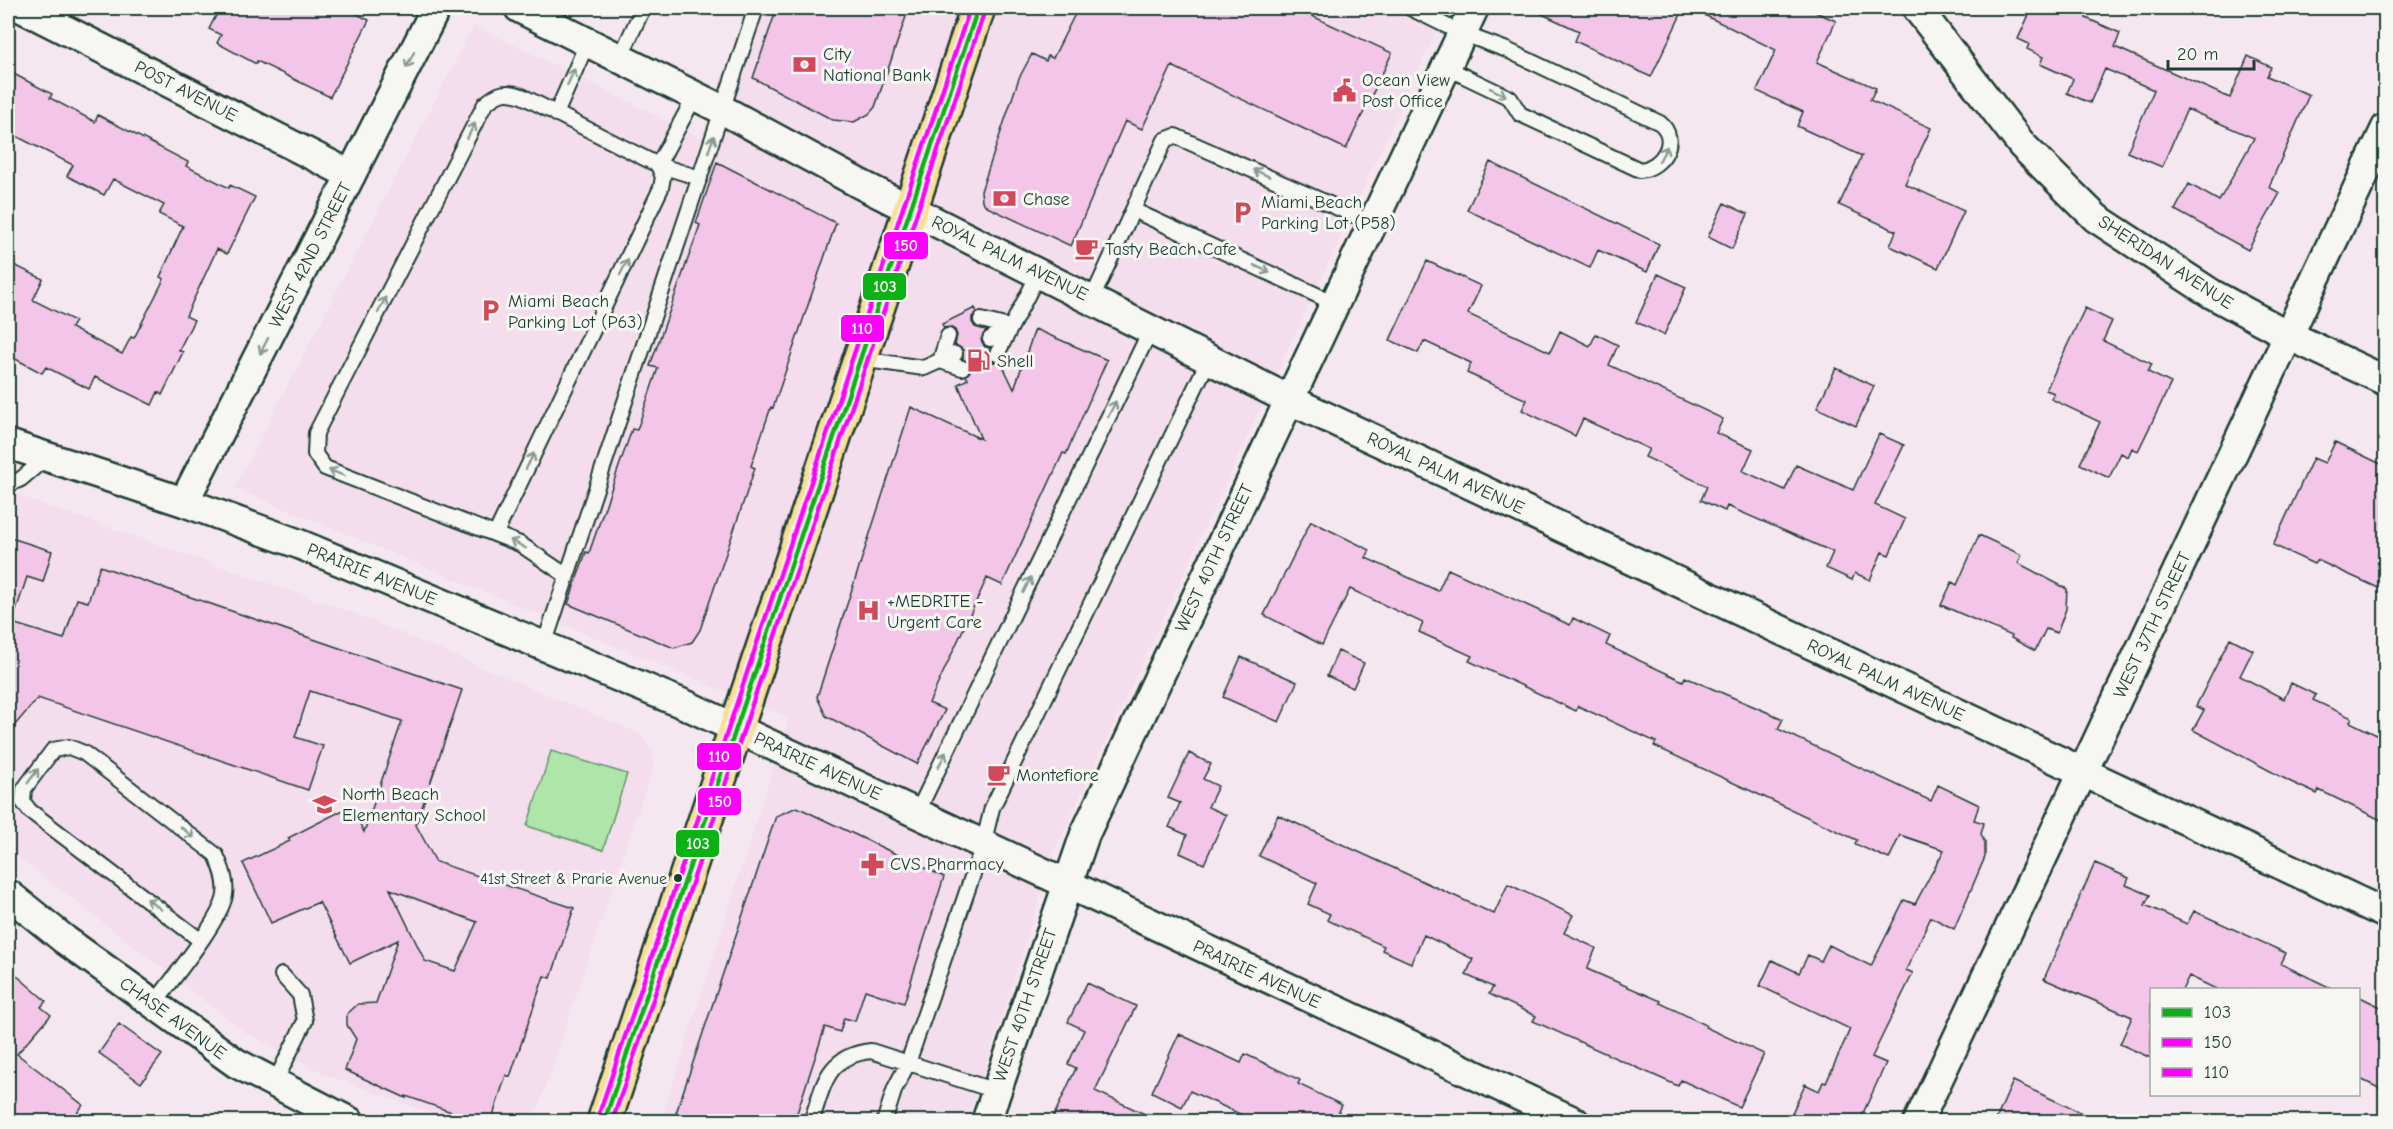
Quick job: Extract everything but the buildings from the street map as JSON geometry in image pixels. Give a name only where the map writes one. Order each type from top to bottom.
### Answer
[{"type":"main road","points":[[604,1122],[978,8]]},
{"type":"street","name":"POST AVENUE","points":[[22,8],[351,175]]},
{"type":"street","name":"WEST 42ND STREET","points":[[184,502],[436,8]]},
{"type":"street","name":"ROYAL PALM AVENUE","points":[[519,8],[723,110],[860,184],[1288,399],[2385,914]]},
{"type":"street","name":"WEST 40TH STREET","points":[[986,1122],[1085,834],[1474,8]]},
{"type":"street","name":"SHERIDAN AVENUE","points":[[1917,8],[2022,144],[2096,218],[2212,294],[2288,335],[2385,381]]},
{"type":"street","name":"WEST 37TH STREET","points":[[1918,1122],[2385,128]]},
{"type":"street","name":"PRAIRIE AVENUE","points":[[8,444],[184,502],[369,572],[737,727],[982,845],[1575,1122]]},
{"type":"street","name":"CHASE AVENUE","points":[[8,894],[65,940],[236,1063],[350,1122]]},
{"type":"lane","points":[[620,58],[643,8]]},
{"type":"lane","points":[[544,645],[756,8]]},
{"type":"lane","points":[[1410,8],[1461,33],[1507,50],[1660,123],[1668,129],[1670,139],[1660,161],[1651,169],[1640,170],[1520,114],[1510,98],[1445,67]]},
{"type":"lane","points":[[556,114],[588,41]]},
{"type":"lane","points":[[567,576],[520,544],[326,468],[315,454],[316,433],[485,104],[498,93],[510,92],[658,165],[700,178]]},
{"type":"lane","points":[[658,165],[695,96]]},
{"type":"lane","points":[[1092,299],[1165,140],[1175,136],[1372,223]]},
{"type":"lane","points":[[495,533],[661,188],[663,177],[658,165]]},
{"type":"lane","points":[[1132,210],[1334,303]]},
{"type":"lane","points":[[997,354],[1039,273]]},
{"type":"lane","points":[[981,320],[1009,327]]},
{"type":"lane","points":[[990,339],[1009,327]]},
{"type":"lane","points":[[917,813],[1151,329]]},
{"type":"lane","points":[[940,361],[948,336]]},
{"type":"lane","points":[[860,359],[924,368],[956,354]]},
{"type":"lane","points":[[884,1122],[895,1088],[908,1063],[982,845],[992,808],[1209,359]]},
{"type":"lane","points":[[940,361],[962,368]]},
{"type":"lane","points":[[8,485],[21,479],[46,458]]},
{"type":"lane","points":[[154,1004],[200,940],[218,914],[225,896],[224,874],[216,855],[84,753],[69,747],[53,750],[24,789],[23,802],[30,811],[200,940]]},
{"type":"lane","points":[[274,1084],[305,1021],[300,995],[282,975]]},
{"type":"lane","points":[[811,1122],[828,1073],[842,1060],[855,1053],[871,1051],[996,1091]]},
{"type":"shaded area","points":[[746,8],[1447,8],[1055,850],[968,1121],[661,1121],[789,718],[235,488],[474,25],[701,138]]},
{"type":"shaded area","name":"North Beach Elementary School","points":[[8,492],[353,613],[640,734],[653,752],[653,767],[539,1106],[528,1121],[451,1121],[327,1075],[246,1033],[8,849]]},
{"type":"green space","points":[[551,751],[627,774],[603,850],[527,826]]},
{"type":"transit line","name":"110","points":[[597,1120],[970,8]]},
{"type":"transit line","name":"103","points":[[604,1122],[978,8]]},
{"type":"transit line","name":"150","points":[[612,1122],[985,10]]},
{"type":"place","name":"City National Bank","points":[[805,64]]},
{"type":"place","name":"Ocean View Post Office","points":[[1344,90]]},
{"type":"place","name":"Chase","points":[[1005,199]]},
{"type":"place","name":"Miami Beach Parking Lot (P58)","points":[[1243,212]]},
{"type":"place","name":"Tasty Beach Cafe","points":[[1087,249]]},
{"type":"place","name":"Miami Beach Parking Lot (P63)","points":[[490,311]]},
{"type":"place","name":"Shell","points":[[979,361]]},
{"type":"place","name":"+MEDRITE - Urgent Care","points":[[869,611]]},
{"type":"place","name":"Montefiore","points":[[998,775]]},
{"type":"place","name":"North Beach Elementary School","points":[[324,804]]},
{"type":"place","name":"CVS Pharmacy","points":[[872,864]]},
{"type":"place","name":"41st Street & Prarie Avenue","points":[[678,878]]}]
